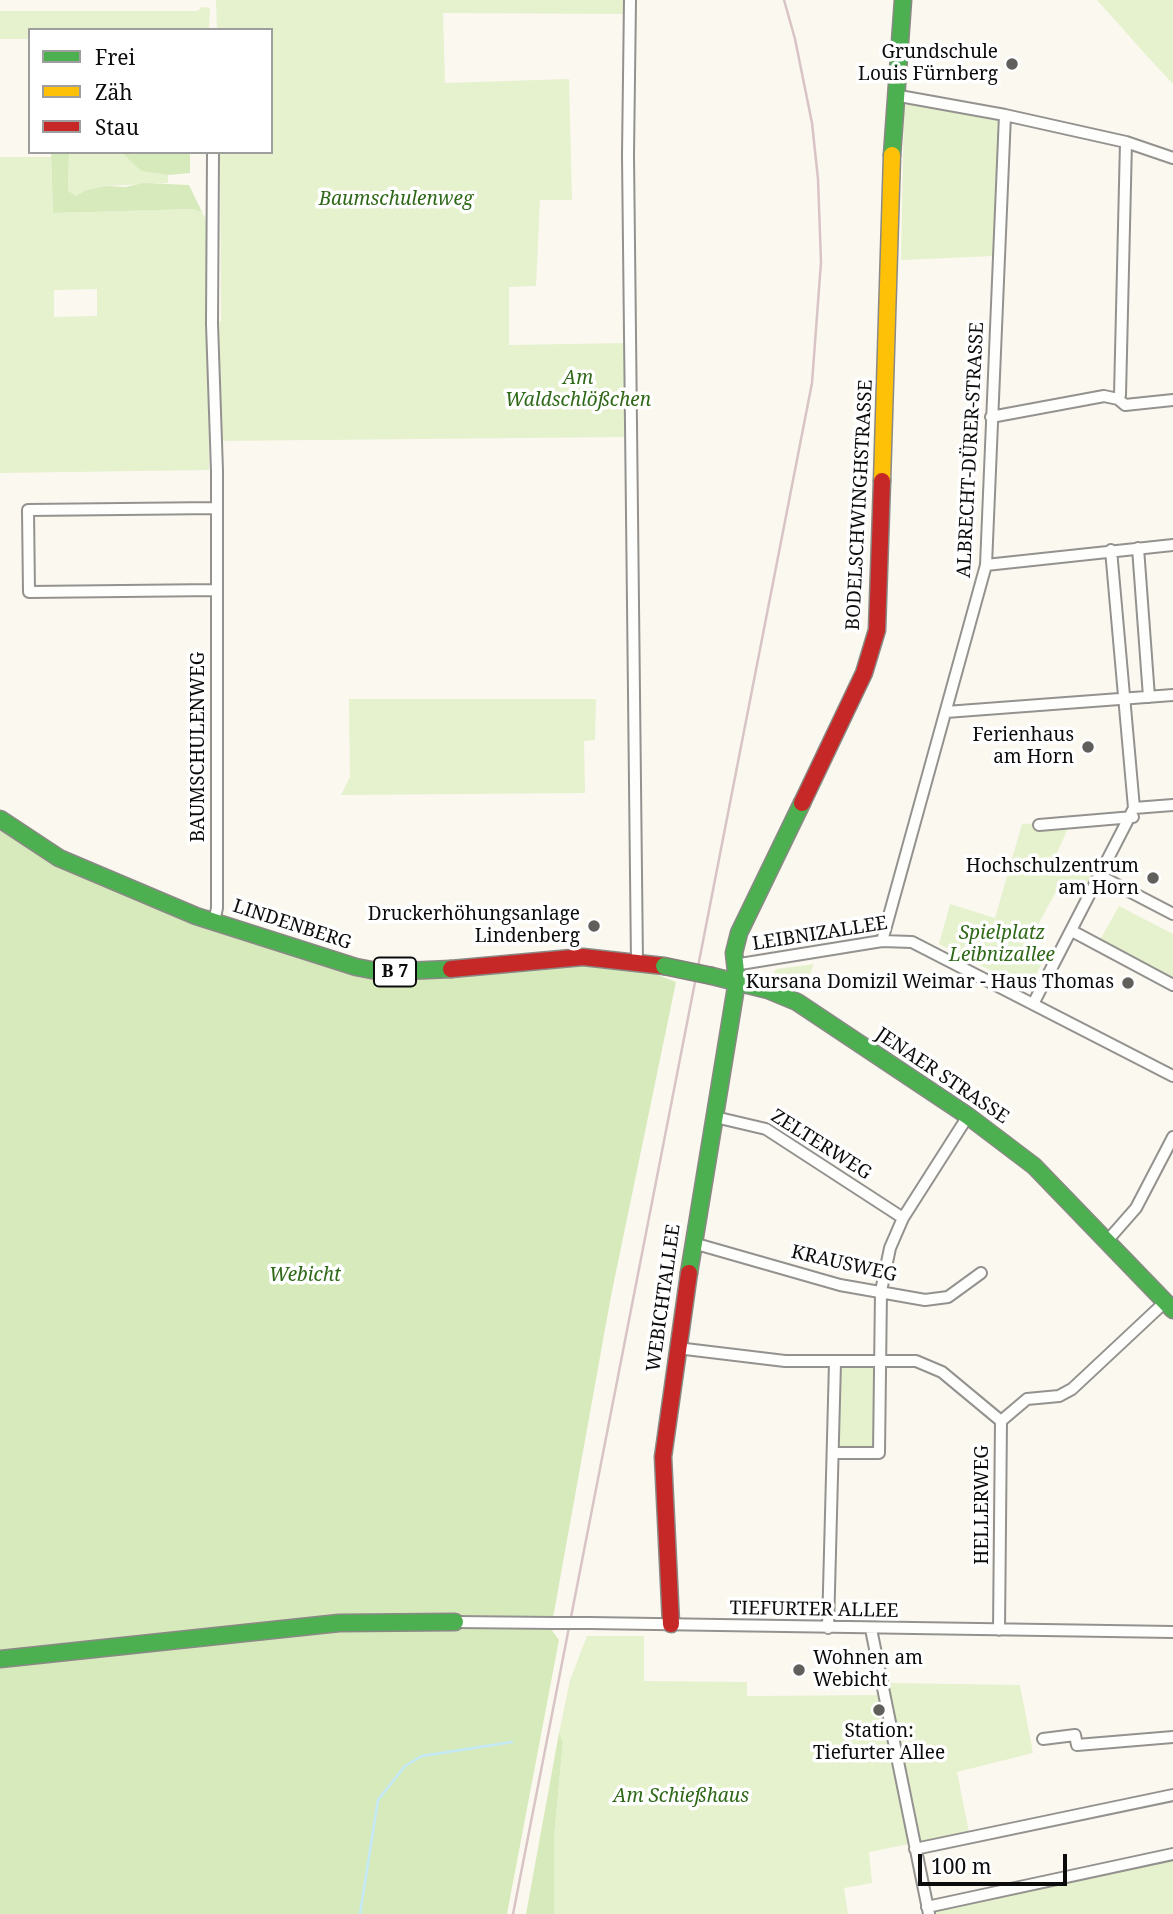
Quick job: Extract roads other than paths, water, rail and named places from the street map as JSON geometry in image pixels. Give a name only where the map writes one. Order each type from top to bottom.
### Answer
[{"type":"street","points":[[630,0],[628,155],[637,962]]},
{"type":"street","name":"BODELSCHWINGHSTRASSE","points":[[735,973],[739,933],[864,673],[877,630],[894,95],[902,0]]},
{"type":"street","points":[[894,95],[1005,115],[1126,142],[1173,158]]},
{"type":"street","name":"ALBRECHT-DÜRER-STRASSE","points":[[882,941],[986,565],[1005,115]]},
{"type":"street","points":[[1118,398],[1126,142]]},
{"type":"street","name":"BAUMSCHULENWEG","points":[[213,154],[217,908],[214,922]]},
{"type":"street","points":[[991,417],[1104,396],[1118,398],[1125,405],[1173,400]]},
{"type":"street","points":[[216,508],[28,510],[29,592],[216,590]]},
{"type":"street","points":[[986,565],[1173,545]]},
{"type":"street","points":[[1138,548],[1149,697]]},
{"type":"street","points":[[1033,1004],[1133,813],[1111,550]]},
{"type":"street","points":[[946,712],[1173,695]]},
{"type":"street","points":[[1039,825],[1173,805]]},
{"type":"street","name":"LINDENBERG","points":[[0,819],[59,858],[94,875],[214,922],[356,967],[382,972],[418,972],[583,957],[637,962]]},
{"type":"street","points":[[1100,876],[1173,914]]},
{"type":"street","points":[[1072,931],[1173,985]]},
{"type":"street","name":"LEIBNIZALLEE","points":[[735,973],[882,941],[912,942],[1173,1076]]},
{"type":"street","name":"JENAER STRASSE","points":[[637,962],[712,975],[735,973],[797,1002],[968,1116],[1034,1166],[1169,1306]]},
{"type":"street","name":"WEBICHTALLEE","points":[[671,1625],[663,1457],[677,1348],[715,1117],[735,973]]},
{"type":"street","points":[[834,1453],[879,1453],[881,1292],[890,1248],[902,1218],[968,1116]]},
{"type":"street","name":"ZELTERWEG","points":[[715,1117],[766,1129],[902,1218]]},
{"type":"street","points":[[1107,1241],[1136,1208],[1173,1137]]},
{"type":"street","name":"KRAUSWEG","points":[[693,1243],[839,1285],[925,1300],[940,1300],[956,1293],[981,1273]]},
{"type":"street","name":"HELLERWEG","points":[[999,1630],[1001,1422],[1027,1399],[1059,1395],[1072,1389],[1169,1306]]},
{"type":"street","points":[[677,1348],[785,1361],[916,1361],[935,1368],[1001,1422]]},
{"type":"street","points":[[828,1628],[835,1362]]},
{"type":"street","points":[[0,1658],[339,1623],[454,1622]]},
{"type":"street","name":"TIEFURTER ALLEE","points":[[454,1622],[1173,1632]]},
{"type":"street","points":[[872,1629],[928,1911],[1173,1854]]},
{"type":"street","points":[[1043,1739],[1075,1735],[1077,1745],[1173,1737]]},
{"type":"street","points":[[915,1849],[1173,1794]]},
{"type":"waterway","points":[[360,1914],[378,1800],[405,1766],[422,1756],[512,1742]]},
{"type":"railway","points":[[513,1914],[812,383],[821,262],[818,179],[812,123],[784,0]]},
{"type":"place","name":"Grundschule Louis Fürnberg","points":[[1012,64]]},
{"type":"place","name":"Ferienhaus am Horn","points":[[1088,747]]},
{"type":"place","name":"Hochschulzentrum am Horn","points":[[1153,878]]},
{"type":"place","name":"Druckerhöhungsanlage Lindenberg","points":[[594,926]]},
{"type":"place","name":"Kursana Domizil Weimar - Haus Thomas","points":[[1128,983]]},
{"type":"place","name":"Wohnen am Webicht","points":[[799,1670]]},
{"type":"place","name":"Station: Tiefurter Allee","points":[[879,1710]]},
{"type":"park label","name":"Baumschulenweg","points":[[396,200]]},
{"type":"park label","name":"Am Waldschlößchen","points":[[578,390]]},
{"type":"park label","name":"Spielplatz Leibnizallee","points":[[1002,945]]},
{"type":"park label","name":"Webicht","points":[[305,1276]]},
{"type":"park label","name":"Am Schießhaus","points":[[681,1797]]}]
